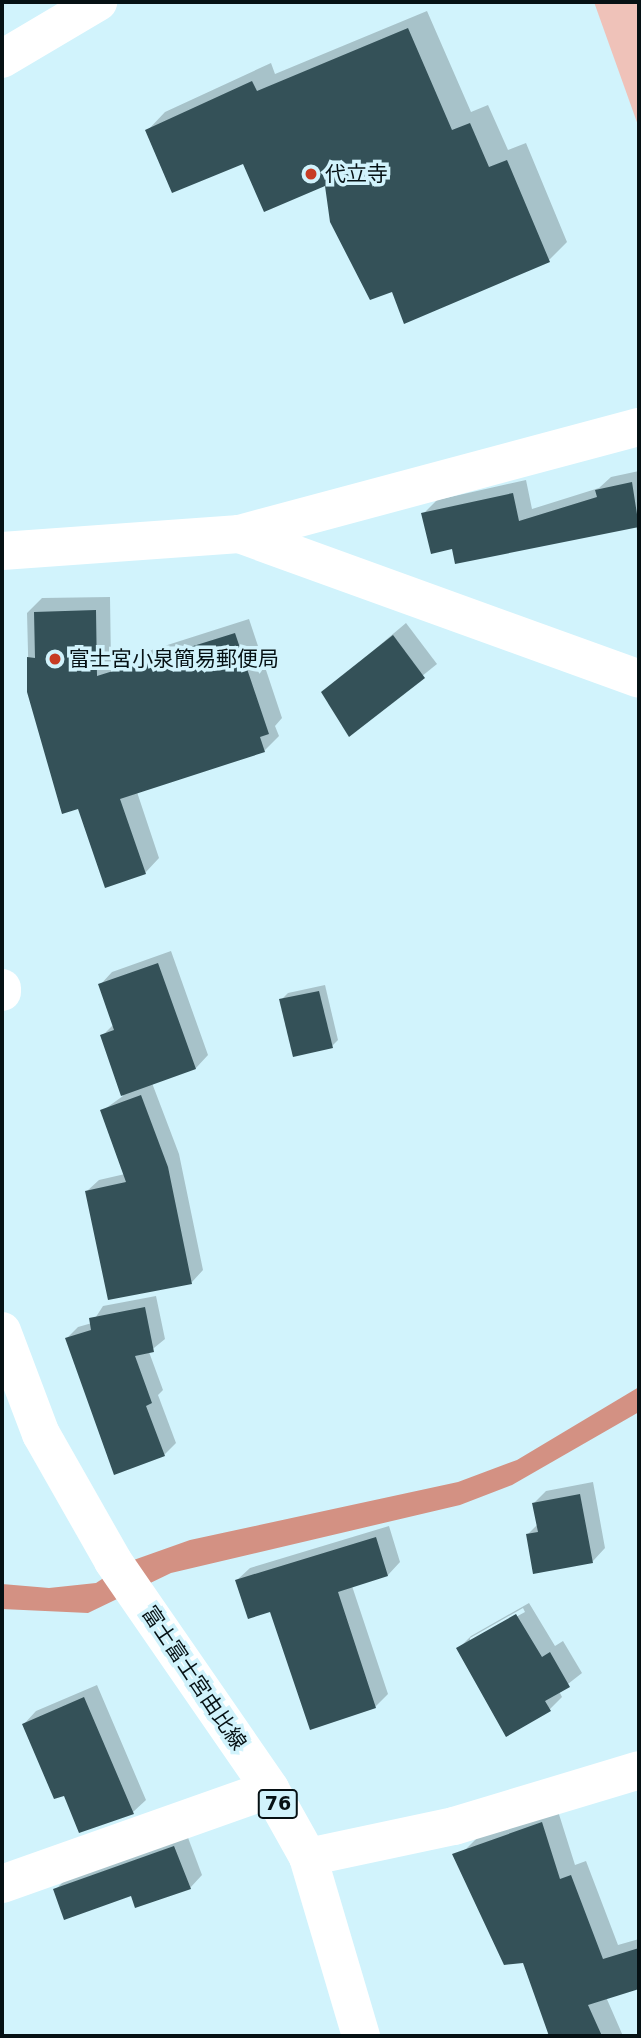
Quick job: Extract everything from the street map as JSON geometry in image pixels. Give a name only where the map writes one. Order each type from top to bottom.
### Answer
[{"type":"street","points":[[2,59],[98,2]]},
{"type":"street","points":[[2,551],[239,534],[639,427]]},
{"type":"street","points":[[239,534],[639,679]]},
{"type":"street","name":"富士富士宮由比線","points":[[2,1331],[41,1434],[113,1561],[270,1790],[309,1857],[361,2036]]},
{"type":"street","points":[[309,1857],[454,1826],[639,1770]]},
{"type":"street","points":[[2,1884],[270,1790]]},
{"type":"shaded area","points":[[594,2],[639,2],[639,128]]},
{"type":"shaded area","points":[[639,1387],[639,1412],[512,1485],[460,1505],[171,1573],[88,1613],[2,1609],[2,1584],[49,1588],[96,1583],[128,1562],[190,1540],[458,1482],[517,1460]]},
{"type":"building","name":"代立寺","points":[[408,28],[452,130],[470,123],[489,167],[507,160],[550,262],[404,324],[392,292],[370,300],[330,222],[325,186],[264,212],[243,164],[172,193],[145,130],[252,81],[257,91]]},
{"type":"building","points":[[632,482],[639,527],[455,564],[452,549],[431,554],[421,513],[513,493],[519,521],[597,497],[595,490]]},
{"type":"building","points":[[96,610],[97,676],[235,633],[269,734],[260,737],[265,752],[120,799],[146,874],[105,888],[78,809],[62,814],[27,692],[27,657],[35,658],[34,612]]},
{"type":"building","points":[[393,635],[425,678],[349,737],[321,692]]},
{"type":"building","points":[[158,963],[196,1069],[121,1096],[100,1035],[114,1030],[98,984]]},
{"type":"building","points":[[319,991],[333,1048],[293,1057],[279,999]]},
{"type":"building","points":[[141,1095],[168,1167],[192,1284],[108,1300],[85,1191],[126,1182],[100,1110]]},
{"type":"building","points":[[145,1307],[154,1352],[135,1356],[152,1403],[146,1406],[165,1456],[114,1475],[65,1338],[91,1330],[89,1318]]},
{"type":"building","points":[[580,1494],[593,1563],[533,1574],[526,1534],[538,1532],[532,1503]]},
{"type":"building","points":[[376,1537],[388,1576],[338,1592],[376,1708],[310,1730],[270,1612],[248,1619],[235,1580]]},
{"type":"building","points":[[516,1614],[542,1657],[550,1652],[570,1687],[545,1701],[551,1711],[506,1737],[456,1648]]},
{"type":"building","points":[[84,1697],[134,1814],[79,1833],[64,1796],[54,1799],[22,1724]]},
{"type":"building","points":[[542,1822],[560,1879],[571,1875],[603,1959],[639,1948],[639,1989],[588,2005],[602,2036],[549,2036],[523,1963],[504,1965],[452,1854]]},
{"type":"building","points":[[174,1846],[191,1889],[135,1908],[131,1896],[64,1920],[53,1889]]},
{"type":"place","name":"代立寺","points":[[311,174]]},
{"type":"place","name":"富士宮小泉簡易郵便局","points":[[55,659]]}]
